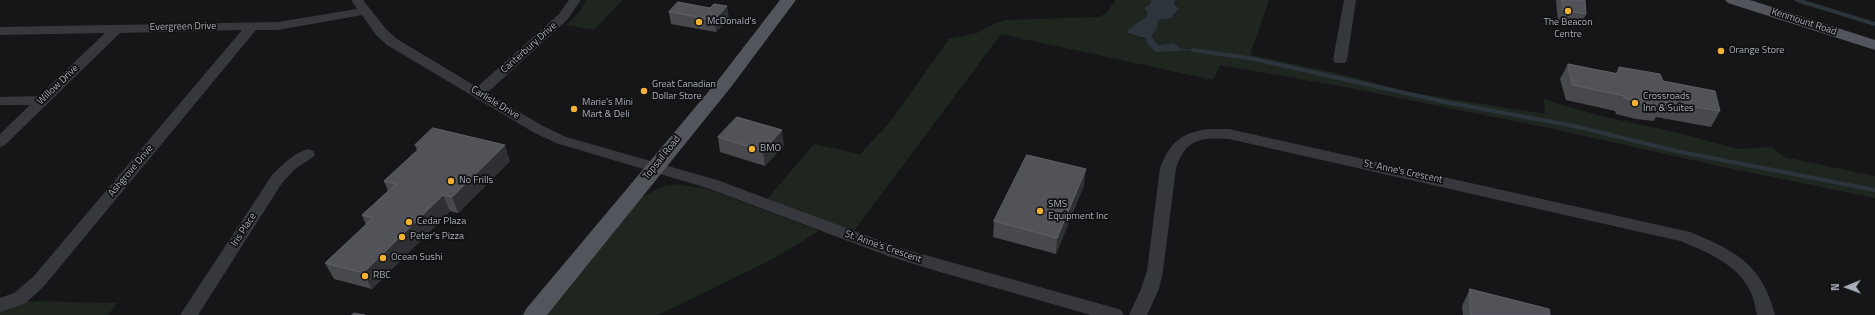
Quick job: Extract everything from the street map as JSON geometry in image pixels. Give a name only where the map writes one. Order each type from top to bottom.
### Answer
[{"type":"main road","name":"Topsail Road","points":[[534,315],[725,83],[788,0]]},
{"type":"main road","name":"Kenmount Road","points":[[1733,0],[1797,19],[1875,45]]},
{"type":"street","name":"Canterbury Drive","points":[[479,93],[563,17],[575,0]]},
{"type":"street","points":[[1340,60],[1350,0]]},
{"type":"street","name":"Carlisle Drive","points":[[361,5],[381,32],[392,42],[538,129],[556,138],[655,167]]},
{"type":"street","name":"Evergreen Drive","points":[[0,31],[297,24],[361,5]]},
{"type":"street","name":"Ashgrove Drive","points":[[0,305],[20,298],[39,281],[253,26]]},
{"type":"street","name":"Willow Drive","points":[[0,142],[117,28]]},
{"type":"street","points":[[0,101],[43,100]]},
{"type":"street","name":"St. Anne's Crescent","points":[[1138,315],[1150,289],[1155,271],[1168,168],[1171,158],[1179,145],[1191,137],[1216,133],[1229,134],[1684,236],[1716,251],[1744,271],[1759,291],[1766,315]]},
{"type":"street","name":"Iris Place","points":[[189,315],[277,179],[286,169],[308,154]]},
{"type":"street","name":"St. Anne's Crescent","points":[[655,167],[732,191],[894,252],[953,271],[1115,315]]},
{"type":"shaded area","points":[[586,0],[623,0],[594,30],[566,25],[579,12]]},
{"type":"shaded area","points":[[1116,0],[1151,0],[1151,3],[1146,6],[1147,16],[1139,38],[1147,39],[1146,42],[1150,46],[1174,51],[1191,50],[1180,48],[1174,43],[1158,45],[1151,36],[1158,20],[1171,18],[1179,8],[1174,5],[1175,0],[1269,0],[1250,55],[1345,75],[1408,92],[1545,114],[1544,98],[1556,103],[1605,117],[1675,132],[1738,149],[1771,147],[1784,157],[1875,176],[1875,198],[1723,167],[1558,130],[1345,87],[1220,65],[1213,80],[1001,34],[853,232],[767,199],[814,144],[860,154],[890,122],[949,39],[977,33],[996,23],[1006,20],[1098,17],[1105,14]]},
{"type":"shaded area","points":[[1151,0],[1175,0],[1174,5],[1179,8],[1171,18],[1158,20],[1157,28],[1151,36],[1158,45],[1174,43],[1180,48],[1193,50],[1155,52],[1146,42],[1147,39],[1126,32],[1147,16],[1147,12],[1144,8],[1151,3]]},
{"type":"shaded area","points":[[678,184],[707,189],[819,231],[771,260],[658,315],[546,315],[638,199],[661,187]]},
{"type":"shaded area","points":[[24,301],[117,303],[108,315],[0,315],[0,311]]},
{"type":"building","points":[[1562,0],[1585,0],[1586,14],[1563,10]]},
{"type":"building","points":[[678,2],[710,8],[714,4],[727,6],[714,20],[669,12]]},
{"type":"building","points":[[1568,64],[1618,74],[1619,67],[1660,74],[1663,81],[1715,91],[1720,111],[1663,102],[1663,105],[1645,104],[1624,98],[1624,96],[1573,85]]},
{"type":"building","points":[[737,117],[782,130],[763,151],[718,137]]},
{"type":"building","points":[[433,128],[505,145],[452,197],[443,195],[363,273],[325,263],[373,218],[362,215],[396,184],[384,181],[422,146],[415,145]]},
{"type":"building","name":"SMS Equipment Inc","points":[[1027,155],[1086,169],[1057,238],[994,221]]},
{"type":"building","points":[[1470,289],[1549,309],[1550,315],[1471,315]]},
{"type":"building","points":[[354,313],[365,315],[352,315]]},
{"type":"waterway","points":[[1797,0],[1875,24]]},
{"type":"waterway","points":[[1193,50],[1254,59],[1445,102],[1574,126],[1676,151],[1875,190]]},
{"type":"place","name":"The Beacon Centre","points":[[1568,11]]},
{"type":"place","name":"McDonald's","points":[[699,22]]},
{"type":"place","name":"Orange Store","points":[[1721,51]]},
{"type":"place","name":"Great Canadian Dollar Store","points":[[644,91]]},
{"type":"place","name":"Crossroads Inn & Suites","points":[[1635,103]]},
{"type":"place","name":"Marie's Mini Mart & Deli","points":[[574,109]]},
{"type":"place","name":"BMO","points":[[752,149]]},
{"type":"place","name":"No Frills","points":[[451,181]]},
{"type":"place","name":"SMS Equipment Inc","points":[[1040,211]]},
{"type":"place","name":"Cedar Plaza","points":[[409,222]]},
{"type":"place","name":"Peter's Pizza","points":[[402,237]]},
{"type":"place","name":"Ocean Sushi","points":[[383,258]]},
{"type":"place","name":"RBC","points":[[365,276]]}]
